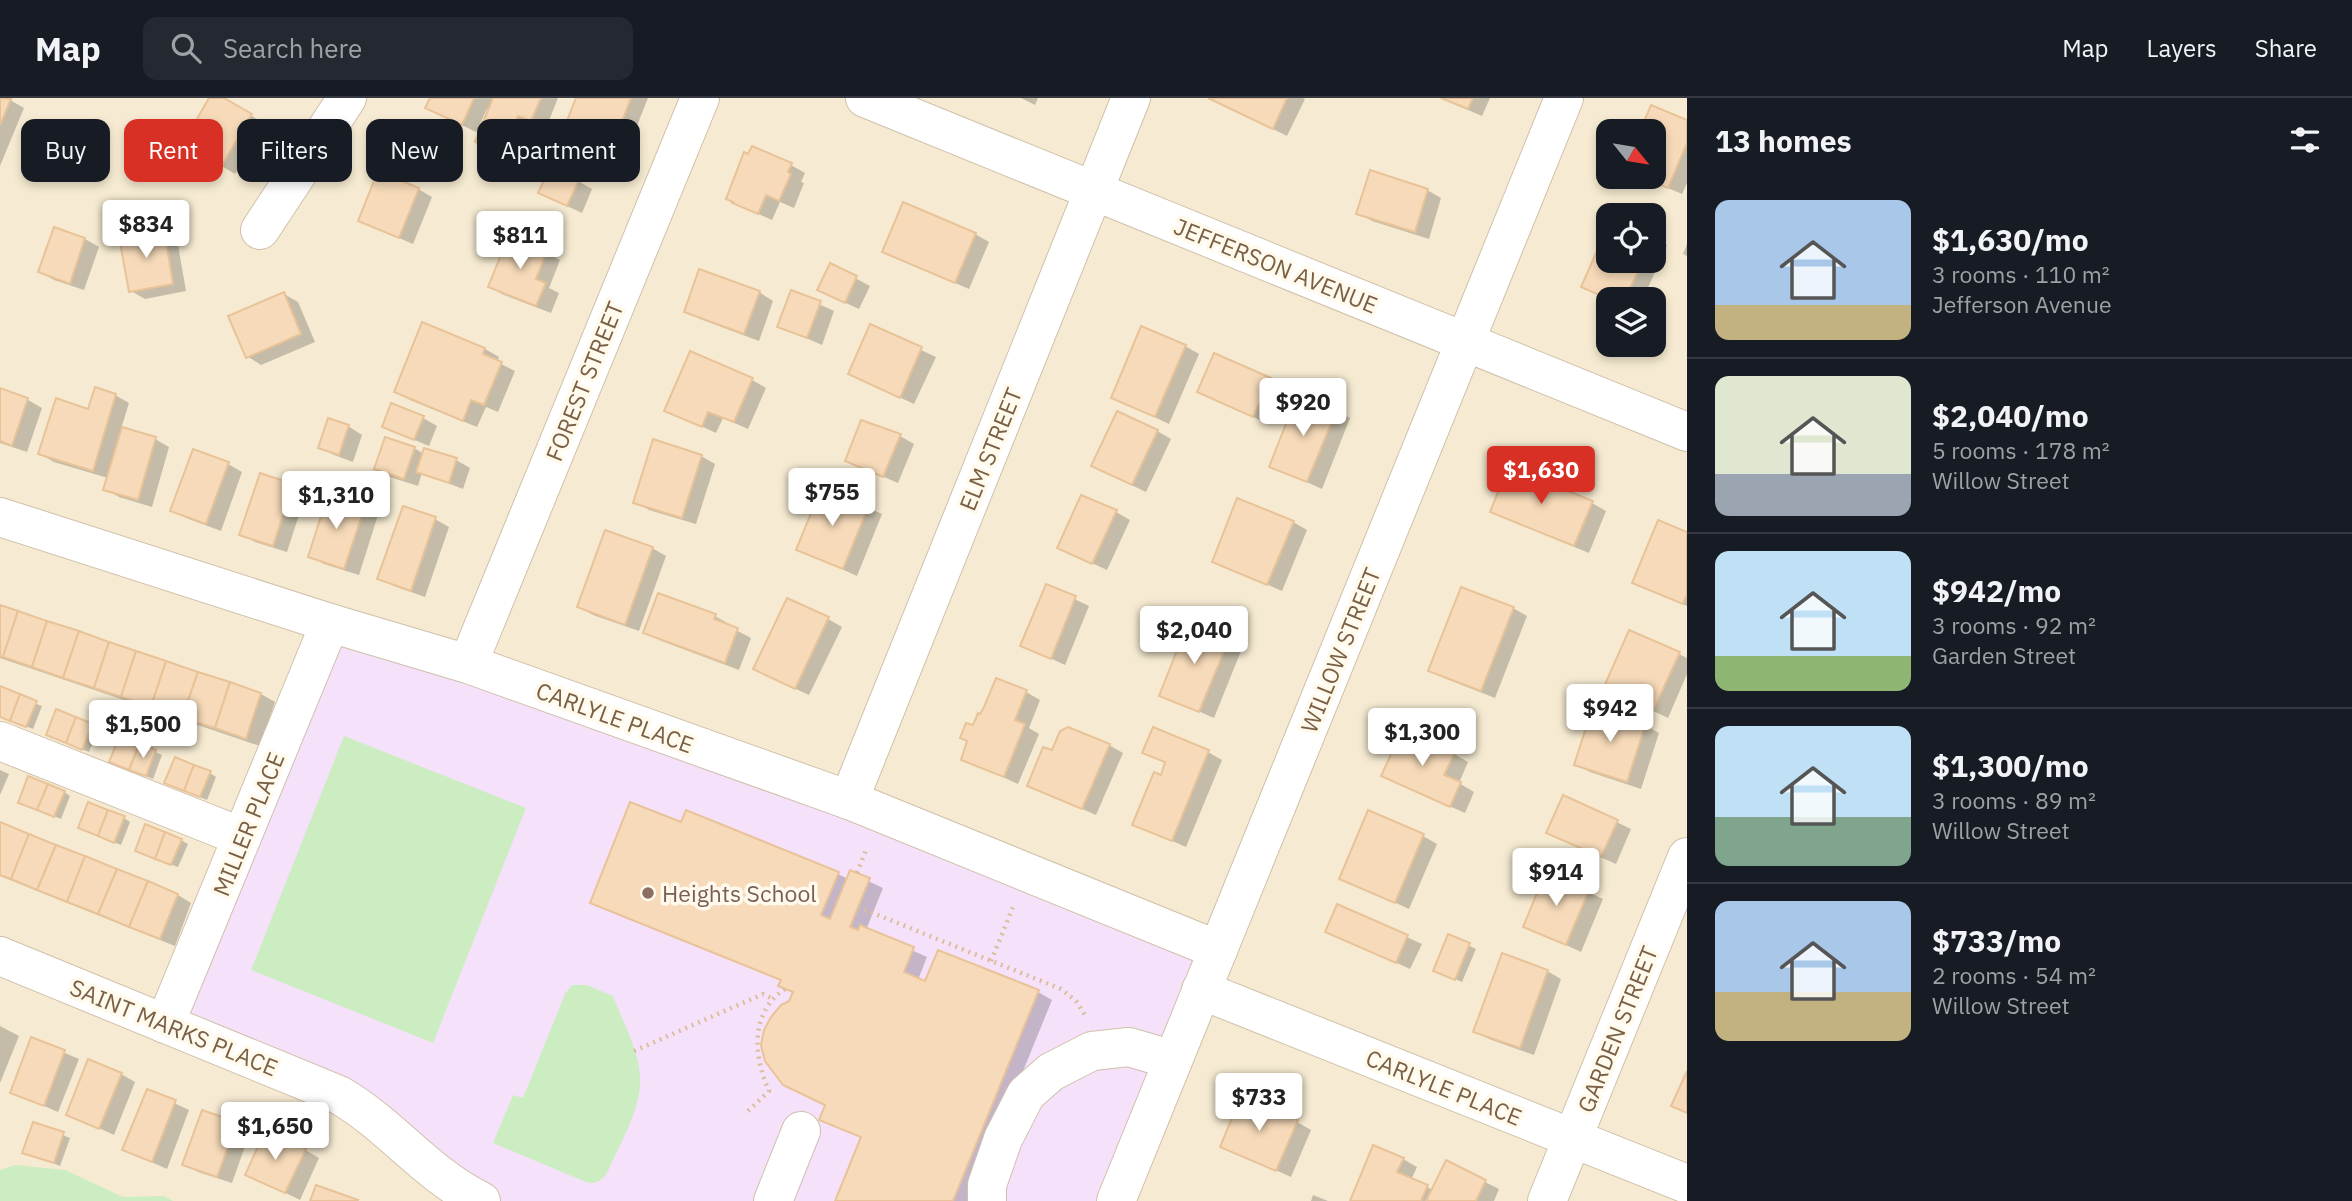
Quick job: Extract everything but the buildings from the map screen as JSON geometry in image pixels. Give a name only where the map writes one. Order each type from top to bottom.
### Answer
[{"type":"street","points":[[260,230],[346,98]]},
{"type":"street","name":"FOREST STREET","points":[[468,664],[700,98]]},
{"type":"street","name":"JEFFERSON AVENUE","points":[[865,98],[1687,432]]},
{"type":"street","name":"ELM STREET","points":[[849,800],[1131,98]]},
{"type":"street","name":"WILLOW STREET","points":[[1116,1201],[1564,98]]},
{"type":"street","name":"CARLYLE PLACE","points":[[0,517],[330,623],[468,664],[849,800],[1218,950]]},
{"type":"street","name":"MILLER PLACE","points":[[165,1024],[330,623]]},
{"type":"street","points":[[0,741],[242,837]]},
{"type":"street","name":"GARDEN STREET","points":[[1547,1201],[1687,857]]},
{"type":"street","name":"SAINT MARKS PLACE","points":[[0,956],[339,1095],[369,1114],[437,1174],[481,1201]]},
{"type":"street","name":"CARLYLE PLACE","points":[[1202,990],[1687,1184]]},
{"type":"street","points":[[987,1201],[988,1185],[1003,1139],[1026,1094],[1051,1072],[1092,1051],[1129,1048],[1173,1060]]},
{"type":"street","points":[[773,1201],[801,1131]]},
{"type":"path","points":[[857,873],[866,850]]},
{"type":"path","points":[[992,961],[1028,873]]},
{"type":"path","points":[[858,907],[1061,989],[1076,1001],[1085,1015],[1092,1051]]},
{"type":"path","points":[[748,1111],[769,1091],[762,1076],[756,1043],[759,1027],[771,998],[785,989]]},
{"type":"path","points":[[634,1051],[763,994],[771,998]]},
{"type":"shaded area","points":[[0,98],[1687,98],[1687,1201],[0,1201]]},
{"type":"shaded area","name":"Heights School","points":[[330,623],[1218,950],[1116,1201],[481,1201],[416,1157],[165,1024]]},
{"type":"green space","points":[[344,736],[526,808],[433,1043],[251,970]]},
{"type":"green space","points":[[572,985],[587,985],[613,996],[631,1039],[640,1074],[639,1095],[628,1128],[606,1174],[593,1183],[493,1143],[513,1095],[523,1098],[565,994]]},
{"type":"green space","points":[[15,1165],[65,1170],[123,1197],[164,1196],[173,1201],[0,1201],[0,1170]]},
{"type":"place","name":"Heights School","points":[[648,893]]}]
